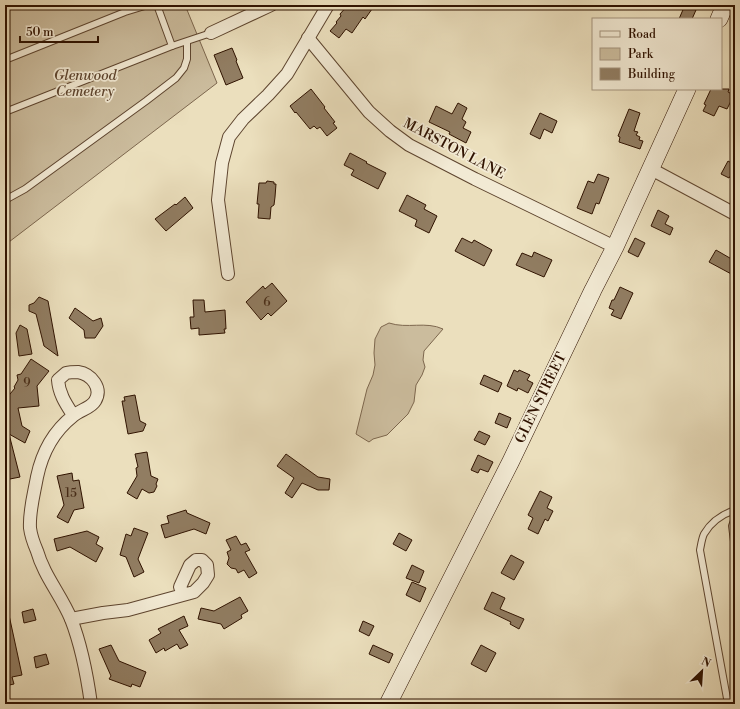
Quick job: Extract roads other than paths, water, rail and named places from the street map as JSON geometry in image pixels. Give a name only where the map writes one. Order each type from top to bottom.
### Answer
[{"type":"street","points":[[211,33],[271,5]]},
{"type":"street","points":[[228,274],[218,200],[222,163],[229,137],[243,119],[287,74],[328,5]]},
{"type":"street","points":[[719,18],[725,5]]},
{"type":"street","name":"MARSTON LANE","points":[[308,38],[369,112],[390,131],[409,144],[474,179],[615,247]]},
{"type":"street","name":"GLEN STREET","points":[[388,704],[511,461],[615,247],[687,90]]},
{"type":"street","points":[[651,169],[735,214]]},
{"type":"street","points":[[73,415],[58,431],[47,446],[39,467],[30,515],[30,530],[44,569],[65,605],[71,620],[85,665],[91,704]]},
{"type":"street","points":[[71,620],[103,613],[128,610],[183,594]]},
{"type":"lane","points":[[5,60],[125,12],[148,5]]},
{"type":"lane","points":[[157,5],[172,46]]},
{"type":"lane","points":[[5,112],[172,46],[211,33]]},
{"type":"lane","points":[[5,200],[25,189],[146,102],[176,78],[184,68],[187,59],[187,42]]},
{"type":"lane","points":[[728,704],[700,550],[703,535],[714,522],[727,513],[735,510]]},
{"type":"lane","points":[[735,518],[732,526],[735,549]]},
{"type":"park label","name":"Glenwood Cemetery","points":[[85,84]]}]
